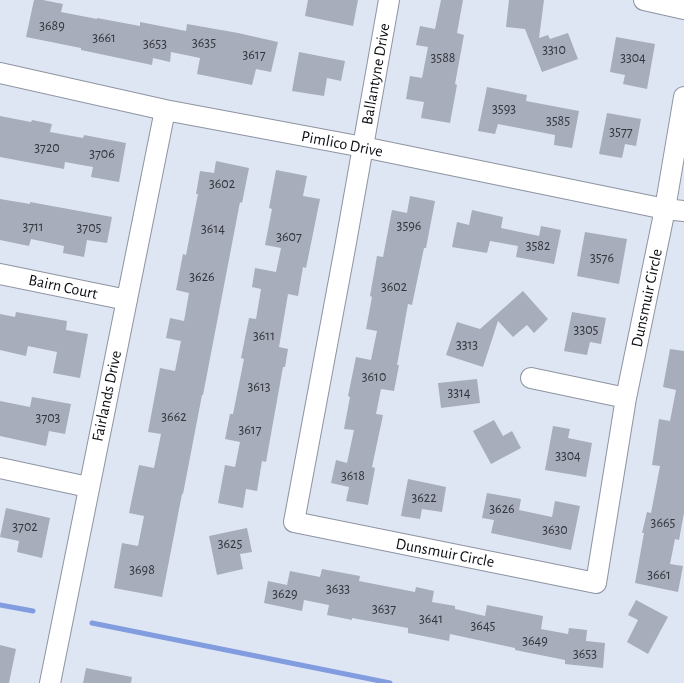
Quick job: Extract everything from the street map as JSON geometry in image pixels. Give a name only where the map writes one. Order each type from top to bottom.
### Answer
[{"type":"street","name":"Ballantyne Drive","points":[[363,148],[389,0]]},
{"type":"street","points":[[644,0],[684,9]]},
{"type":"street","name":"Pimlico Drive","points":[[0,73],[165,110],[674,210]]},
{"type":"street","name":"Dunsmuir Circle","points":[[363,148],[294,522],[596,583],[626,398],[674,210],[684,97]]},
{"type":"street","name":"Fairlands Drive","points":[[50,683],[88,487],[165,110]]},
{"type":"street","name":"Bairn Court","points":[[0,274],[127,300]]},
{"type":"street","points":[[531,378],[626,398]]},
{"type":"street","points":[[0,468],[88,487]]},
{"type":"building","points":[[34,0],[43,0],[63,4],[61,12],[97,19],[140,26],[140,22],[186,31],[187,24],[278,42],[271,72],[256,69],[252,85],[197,74],[200,58],[171,52],[170,62],[153,58],[152,65],[26,37]]},
{"type":"building","points":[[308,0],[358,0],[353,26],[305,16]]},
{"type":"building","points":[[441,0],[463,0],[457,33],[464,35],[450,123],[421,118],[424,102],[406,99],[410,76],[422,78],[428,47],[416,45],[420,26],[435,29]]},
{"type":"building","points":[[509,0],[544,0],[539,38],[548,35],[550,39],[568,33],[578,59],[542,72],[525,29],[506,27]]},
{"type":"building","points":[[616,37],[655,44],[647,89],[623,84],[625,75],[610,72]]},
{"type":"building","points":[[299,52],[345,61],[341,81],[327,78],[324,96],[292,91]]},
{"type":"building","points":[[487,87],[527,95],[526,101],[579,111],[572,148],[554,145],[555,135],[498,124],[495,134],[478,131]]},
{"type":"building","points":[[607,113],[641,119],[636,146],[625,144],[622,158],[599,154]]},
{"type":"building","points":[[0,116],[31,122],[32,120],[52,124],[50,132],[83,138],[84,135],[126,143],[119,182],[91,177],[93,167],[65,162],[64,169],[0,157]]},
{"type":"building","points":[[216,161],[249,168],[242,203],[240,202],[162,597],[114,588],[122,543],[138,546],[144,516],[129,513],[139,465],[154,468],[161,434],[148,432],[160,368],[175,371],[181,341],[166,338],[170,318],[184,321],[189,293],[176,290],[183,254],[186,255],[198,194],[196,194],[200,171],[214,173]]},
{"type":"building","points":[[276,170],[307,176],[303,196],[320,199],[306,268],[303,267],[298,296],[288,294],[279,347],[288,349],[285,367],[283,367],[266,462],[262,461],[257,491],[246,489],[243,508],[218,503],[225,465],[235,467],[240,442],[225,439],[230,414],[233,414],[244,359],[241,358],[249,318],[256,319],[261,289],[252,287],[255,268],[276,272],[281,248],[265,245],[272,209],[269,208]]},
{"type":"building","points":[[410,196],[435,201],[426,248],[424,248],[412,305],[408,304],[394,391],[381,389],[376,414],[383,415],[372,467],[375,468],[368,505],[346,501],[349,487],[331,483],[336,460],[347,463],[354,430],[344,429],[350,397],[348,396],[356,357],[371,360],[377,331],[366,329],[377,256],[383,257],[392,210],[407,213]]},
{"type":"building","points":[[0,199],[30,204],[30,202],[112,217],[107,243],[87,240],[84,257],[63,253],[64,246],[31,239],[29,246],[0,240]]},
{"type":"building","points":[[472,210],[503,217],[501,228],[539,236],[541,226],[561,230],[554,264],[516,257],[518,246],[490,241],[487,253],[452,247],[457,222],[469,225]]},
{"type":"building","points":[[585,232],[627,239],[619,284],[577,276]]},
{"type":"building","points":[[523,291],[548,319],[534,333],[527,325],[513,337],[498,321],[483,367],[446,355],[457,322],[480,329]]},
{"type":"building","points":[[16,312],[67,321],[66,330],[88,334],[80,378],[53,373],[57,352],[28,346],[26,356],[0,350],[0,314],[15,317]]},
{"type":"building","points":[[572,312],[606,318],[601,344],[590,342],[587,355],[564,351]]},
{"type":"building","points":[[670,349],[684,351],[684,513],[679,540],[675,539],[670,564],[683,566],[678,592],[635,583],[644,533],[642,533],[647,512],[651,513],[660,466],[652,465],[659,419],[670,421],[676,390],[663,387]]},
{"type":"building","points":[[477,379],[480,403],[441,408],[438,383]]},
{"type":"building","points":[[32,397],[71,404],[65,434],[49,431],[46,446],[0,436],[0,401],[30,407]]},
{"type":"building","points":[[494,420],[503,436],[512,431],[521,448],[491,464],[473,431]]},
{"type":"building","points":[[553,426],[570,429],[568,438],[592,443],[586,477],[545,470]]},
{"type":"building","points":[[408,479],[446,487],[442,512],[422,509],[420,519],[401,516]]},
{"type":"building","points":[[487,493],[521,499],[519,510],[552,517],[555,501],[580,506],[571,550],[491,533],[494,520],[482,518]]},
{"type":"building","points":[[6,508],[50,518],[42,558],[17,552],[19,541],[0,537]]},
{"type":"building","points":[[247,528],[252,552],[240,554],[243,569],[217,575],[209,536]]},
{"type":"building","points":[[322,569],[360,576],[359,581],[415,592],[416,587],[434,591],[432,602],[455,606],[455,609],[485,616],[487,605],[543,616],[541,629],[568,634],[569,628],[587,630],[586,641],[605,643],[603,668],[565,664],[565,660],[515,650],[515,648],[450,634],[449,641],[408,633],[408,628],[327,615],[329,605],[304,600],[302,611],[264,603],[268,581],[287,585],[290,571],[320,577]]},
{"type":"building","points":[[636,600],[668,617],[648,654],[627,642],[638,620],[628,615]]},
{"type":"building","points":[[0,645],[16,649],[9,683],[0,683]]},
{"type":"building","points":[[86,668],[132,677],[131,683],[83,683]]},
{"type":"waterway","points":[[0,605],[33,611]]},
{"type":"waterway","points":[[92,623],[390,683]]}]
